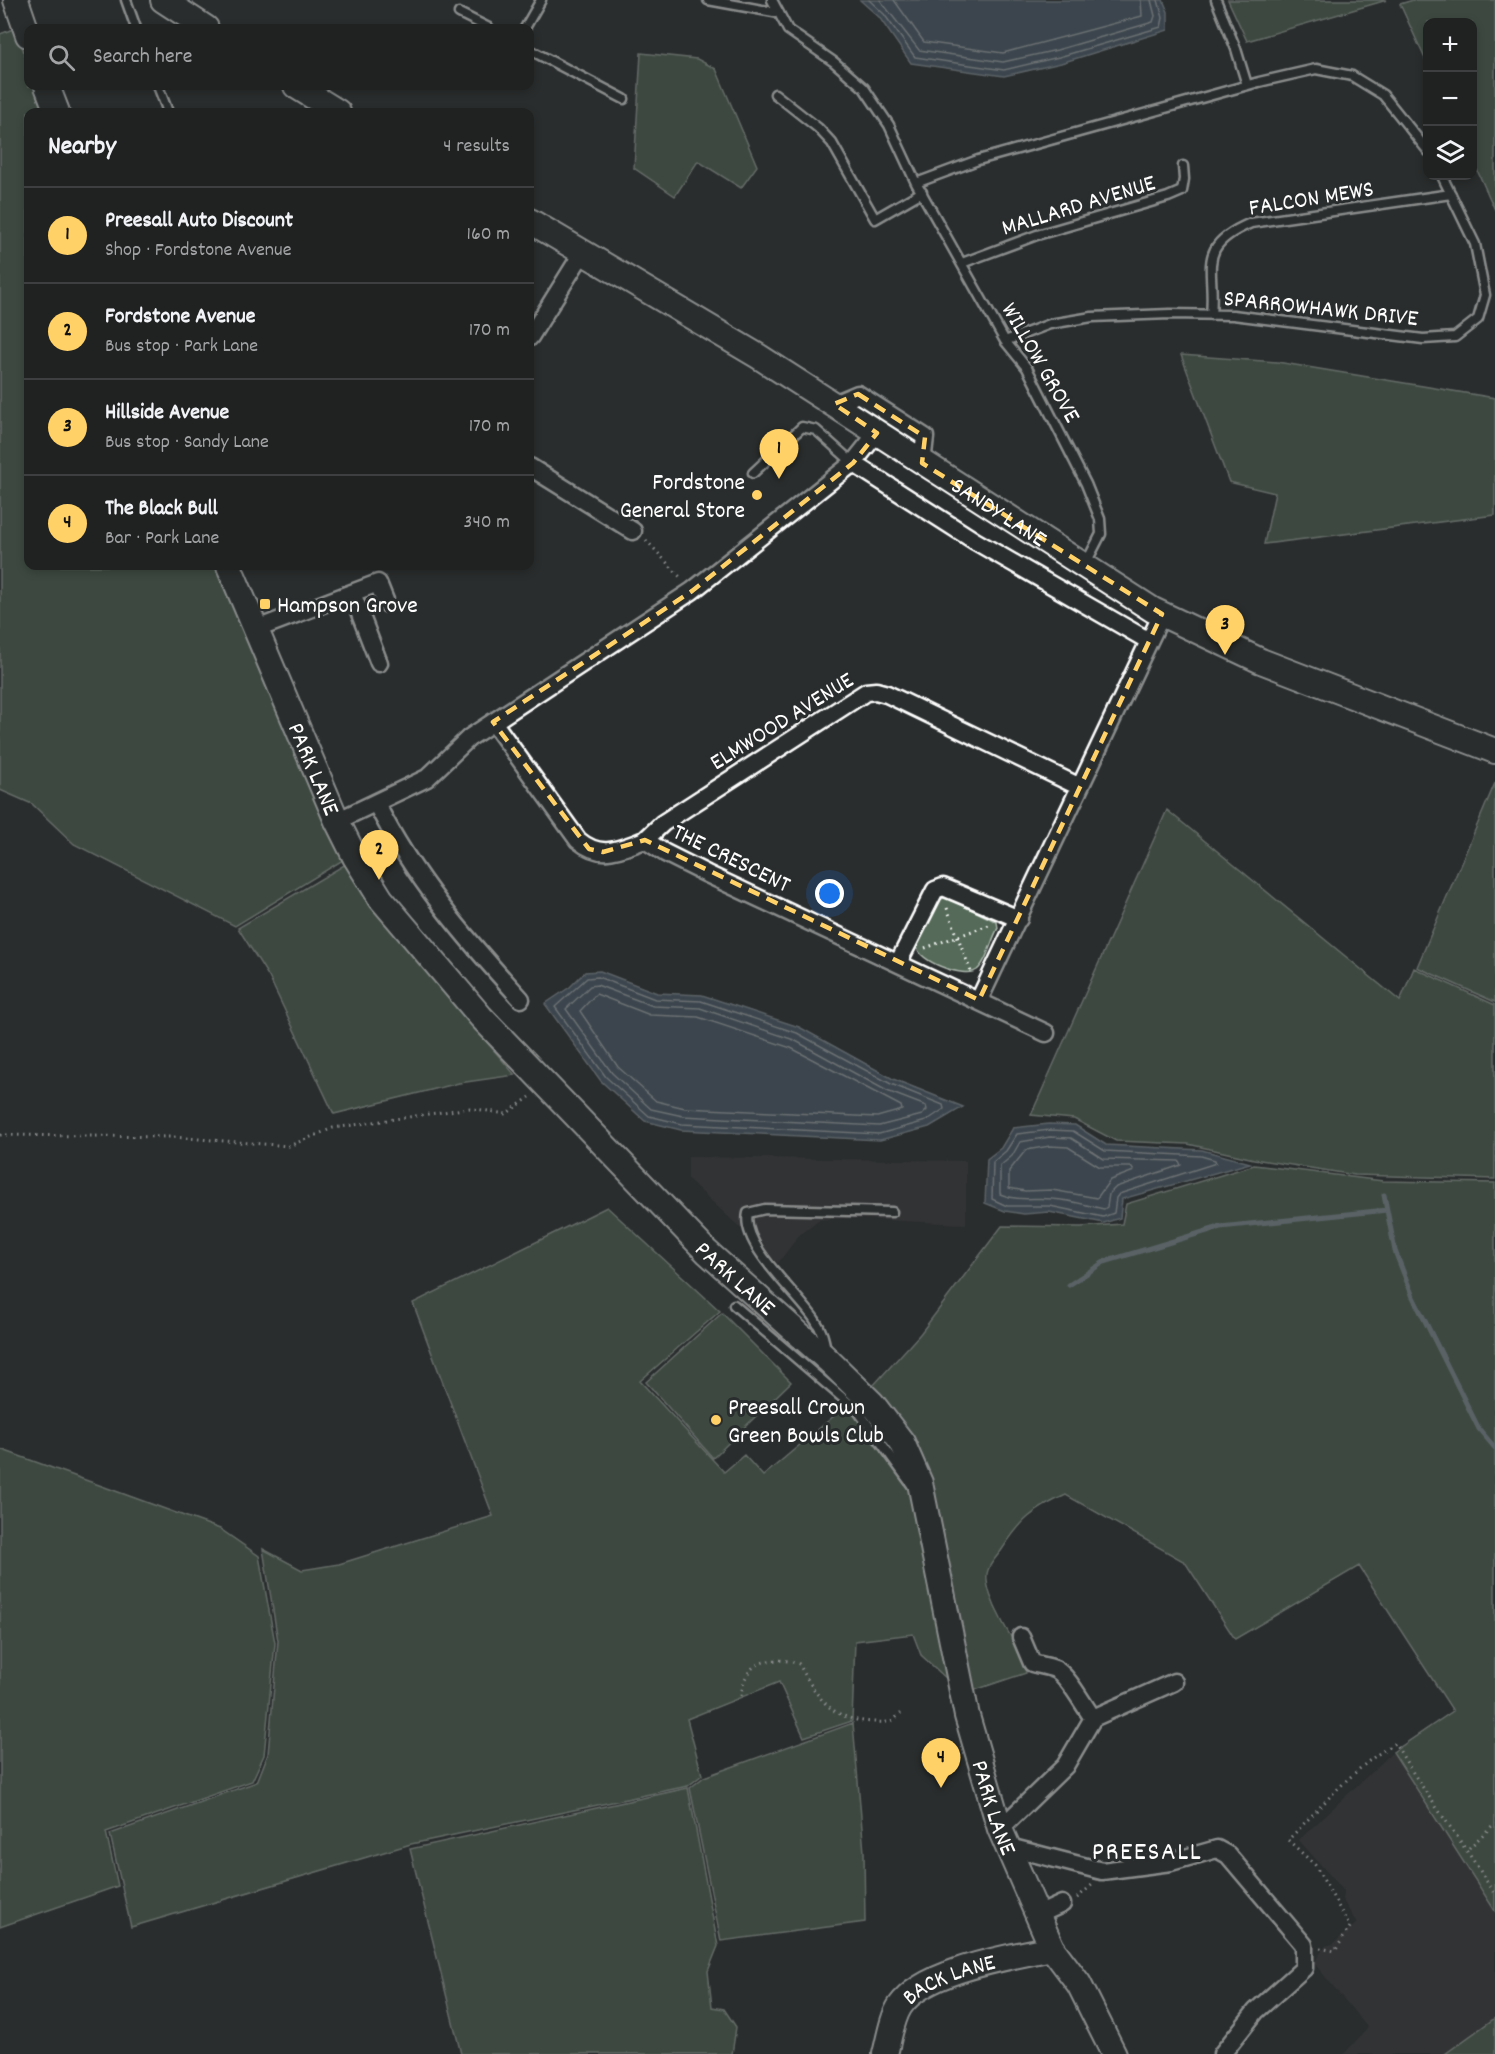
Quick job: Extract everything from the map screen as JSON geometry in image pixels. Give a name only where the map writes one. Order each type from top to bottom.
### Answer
[{"type":"main road","points":[[16,0],[24,24]]},
{"type":"main road","points":[[163,0],[200,24]]},
{"type":"main road","points":[[49,90],[55,108]]},
{"type":"main road","points":[[302,90],[332,108]]},
{"type":"main road","name":"SANDY LANE","points":[[534,223],[834,404],[1084,568],[1162,614],[1261,661],[1495,751]]},
{"type":"main road","name":"PARK LANE","points":[[231,570],[254,630],[337,821],[367,878],[395,917],[481,1017],[544,1084],[707,1252],[828,1360],[872,1403],[902,1442],[917,1474],[923,1496],[967,1716],[1004,1838],[1052,1948],[1079,1984],[1114,2054]]},
{"type":"main road","name":"BACK LANE","points":[[885,2054],[898,2008],[915,1992],[939,1978],[964,1968],[1052,1948]]},
{"type":"street","points":[[534,331],[583,252]]},
{"type":"street","points":[[834,404],[858,394],[925,437],[922,463]]},
{"type":"street","points":[[337,821],[427,778],[453,751],[494,722],[693,591],[853,463],[877,433]]},
{"type":"street","name":"SANDY LANE","points":[[853,463],[975,541],[1149,641]]},
{"type":"street","points":[[534,469],[633,531]]},
{"type":"street","points":[[254,630],[378,583],[386,603]]},
{"type":"street","points":[[352,593],[379,663]]},
{"type":"street","points":[[979,1000],[1162,614]]},
{"type":"street","name":"ELMWOOD AVENUE","points":[[645,840],[663,824],[858,696],[876,691],[1080,787]]},
{"type":"street","name":"THE CRESCENT","points":[[494,722],[578,840],[589,849],[603,852],[645,840],[697,869],[1046,1033]]},
{"type":"street","name":"PARK LANE","points":[[375,803],[406,856],[434,897],[470,943],[521,999]]},
{"type":"street","points":[[898,963],[935,890],[943,888],[1018,919]]},
{"type":"street","points":[[1021,1637],[1032,1663],[1056,1670],[1067,1677],[1072,1690],[1093,1718]]},
{"type":"street","points":[[1174,1682],[1093,1718],[1065,1766],[1004,1838],[1102,1871],[1171,1862],[1217,1849],[1228,1856],[1304,1945],[1304,1968],[1256,2011],[1222,2054]]},
{"type":"street","points":[[1038,1915],[1062,1904]]},
{"type":"lane","points":[[126,0],[135,24]]},
{"type":"lane","points":[[527,24],[542,0]]},
{"type":"lane","points":[[708,0],[779,13]]},
{"type":"lane","name":"WILLOW GROVE","points":[[772,0],[788,30],[834,62],[864,88],[889,125],[916,183],[1005,341],[1027,368],[1086,484],[1097,511],[1101,534],[1084,568]]},
{"type":"lane","points":[[1216,0],[1236,48],[1248,85]]},
{"type":"lane","points":[[459,12],[482,24]]},
{"type":"lane","points":[[534,52],[624,99]]},
{"type":"lane","points":[[916,183],[978,160],[1248,85],[1316,69],[1352,76],[1383,94],[1423,145]]},
{"type":"lane","points":[[160,90],[166,108]]},
{"type":"lane","points":[[775,94],[818,128],[832,143],[875,219],[922,192]]},
{"type":"lane","name":"MALLARD AVENUE","points":[[962,263],[1037,235],[1168,197],[1182,190],[1183,166]]},
{"type":"lane","name":"SPARROWHAWK DRIVE","points":[[1005,341],[1050,324],[1092,317],[1211,315],[1233,315],[1423,339],[1455,337],[1478,319],[1485,295],[1475,244],[1444,180]]},
{"type":"lane","name":"FALCON MEWS","points":[[1211,315],[1213,297],[1209,260],[1225,236],[1239,228],[1251,223],[1451,194]]},
{"type":"lane","points":[[753,473],[796,429],[802,427],[816,430],[853,463]]},
{"type":"lane","points":[[828,1360],[822,1332],[814,1318],[772,1267],[748,1231],[746,1224],[748,1213],[765,1209],[892,1212]]},
{"type":"lane","points":[[734,1305],[858,1411],[878,1436],[908,1484],[923,1496]]},
{"type":"path","points":[[633,531],[652,544],[693,591]]},
{"type":"path","points":[[943,898],[971,972]]},
{"type":"path","points":[[918,951],[997,922]]},
{"type":"path","points":[[0,1135],[173,1137],[289,1146],[333,1128],[344,1126],[470,1108],[506,1114],[544,1084]]},
{"type":"path","points":[[741,1696],[746,1677],[753,1667],[777,1658],[799,1665],[814,1692],[828,1709],[852,1720],[891,1722],[901,1713]]},
{"type":"path","points":[[1304,1945],[1335,1951],[1350,1927],[1315,1865],[1288,1840],[1334,1794],[1383,1750],[1395,1743],[1433,1806],[1468,1849],[1495,1895]]},
{"type":"path","points":[[1468,1849],[1471,1843],[1495,1822]]},
{"type":"path","points":[[1062,1904],[1085,1892],[1102,1871]]},
{"type":"highlighted area","points":[[858,394],[925,437],[922,463],[1162,614],[979,1000],[645,840],[603,852],[589,849],[493,722],[692,591],[853,463],[877,433],[834,404]]},
{"type":"shaded area","points":[[688,1157],[966,1161],[966,1224],[843,1218],[818,1220],[799,1235],[778,1263],[688,1179]]},
{"type":"shaded area","points":[[1393,1752],[1495,1910],[1495,2018],[1445,2054],[1344,2054],[1368,2028],[1314,1963],[1325,1946],[1333,1944],[1357,1923],[1342,1899],[1344,1891],[1299,1840]]},
{"type":"green space","points":[[1228,0],[1387,0],[1247,41]]},
{"type":"green space","points":[[1413,0],[1495,0],[1495,210],[1477,170],[1477,18],[1423,18],[1423,54],[1400,4]]},
{"type":"green space","points":[[16,28],[24,53],[24,90],[37,90],[44,108],[24,108],[24,570],[218,570],[343,860],[235,926],[74,844],[32,804],[0,790],[0,34]]},
{"type":"green space","points":[[641,53],[697,59],[716,69],[757,166],[741,188],[698,161],[675,196],[634,168]]},
{"type":"green space","points":[[1181,355],[1277,362],[1495,398],[1495,515],[1264,544],[1275,493],[1229,482]]},
{"type":"green space","points":[[1495,783],[1495,1002],[1417,967]]},
{"type":"green space","points":[[1167,810],[1400,1001],[1414,968],[1495,1005],[1495,1179],[1355,1175],[1254,1159],[1188,1144],[1116,1141],[1074,1119],[1031,1115]]},
{"type":"green space","points":[[346,864],[435,981],[515,1075],[459,1083],[334,1114],[269,977],[238,928]]},
{"type":"green space","points":[[946,897],[997,922],[998,928],[977,970],[962,972],[942,967],[919,952],[917,942],[922,929],[939,900]]},
{"type":"green space","points":[[1254,1165],[1383,1181],[1495,1183],[1495,1911],[1393,1752],[1453,1711],[1359,1566],[1235,1639],[1185,1562],[1066,1495],[1028,1517],[1015,1531],[988,1570],[987,1582],[990,1595],[1019,1650],[1026,1673],[972,1691],[921,1456],[872,1387],[920,1334],[1002,1226],[1081,1227],[1122,1224],[1126,1204]]},
{"type":"green space","points":[[607,1207],[720,1311],[640,1381],[724,1472],[744,1455],[763,1476],[847,1405],[867,1429],[912,1492],[949,1681],[921,1655],[913,1634],[855,1641],[852,1721],[804,1737],[779,1682],[687,1719],[702,1775],[688,1786],[411,1844],[131,1927],[110,1834],[257,1782],[268,1754],[278,1641],[263,1549],[302,1570],[339,1564],[493,1516],[413,1303]]},
{"type":"green space","name":"Preesall Crown Green Bowls Club","points":[[722,1313],[791,1382],[713,1458],[646,1382]]},
{"type":"green space","points":[[0,1449],[220,1529],[259,1556],[275,1643],[264,1755],[252,1781],[106,1832],[118,1886],[0,1927]]},
{"type":"green space","points":[[853,1723],[864,1852],[865,1922],[721,1941],[690,1788],[704,1777]]},
{"type":"green space","points":[[688,1788],[718,1946],[708,1971],[712,2007],[724,2009],[736,2027],[732,2054],[461,2054],[410,1849]]},
{"type":"green space","points":[[1495,2018],[1495,2054],[1445,2054]]},
{"type":"water","points":[[860,0],[1163,0],[1168,12],[1168,30],[1061,63],[1004,76],[911,63],[879,17]]},
{"type":"water","points":[[600,971],[657,993],[702,995],[799,1027],[893,1079],[963,1107],[929,1127],[880,1140],[681,1130],[645,1121],[601,1081],[545,1004],[570,987],[585,972]]},
{"type":"water","points":[[1049,1124],[1075,1125],[1106,1145],[1202,1150],[1250,1163],[1122,1199],[1120,1218],[1104,1223],[1049,1212],[1024,1214],[1005,1211],[985,1203],[987,1159],[1001,1148],[1013,1128]]},
{"type":"waterway","points":[[1384,1195],[1395,1251],[1413,1297],[1479,1429],[1495,1448]]},
{"type":"waterway","points":[[1069,1285],[1104,1262],[1220,1227],[1387,1210]]},
{"type":"place","name":"Preesall Auto Discount","points":[[779,479]]},
{"type":"place","name":"Fordstone General Store","points":[[757,495]]},
{"type":"place","name":"Hampson Grove","points":[[265,604]]},
{"type":"place","name":"Hillside Avenue","points":[[1225,655]]},
{"type":"place","name":"Fordstone Avenue","points":[[379,880]]},
{"type":"place","name":"Preesall Crown Green Bowls Club","points":[[716,1420]]},
{"type":"place","name":"The Black Bull","points":[[941,1788]]},
{"type":"district","name":"PREESALL","points":[[1147,1850]]}]
